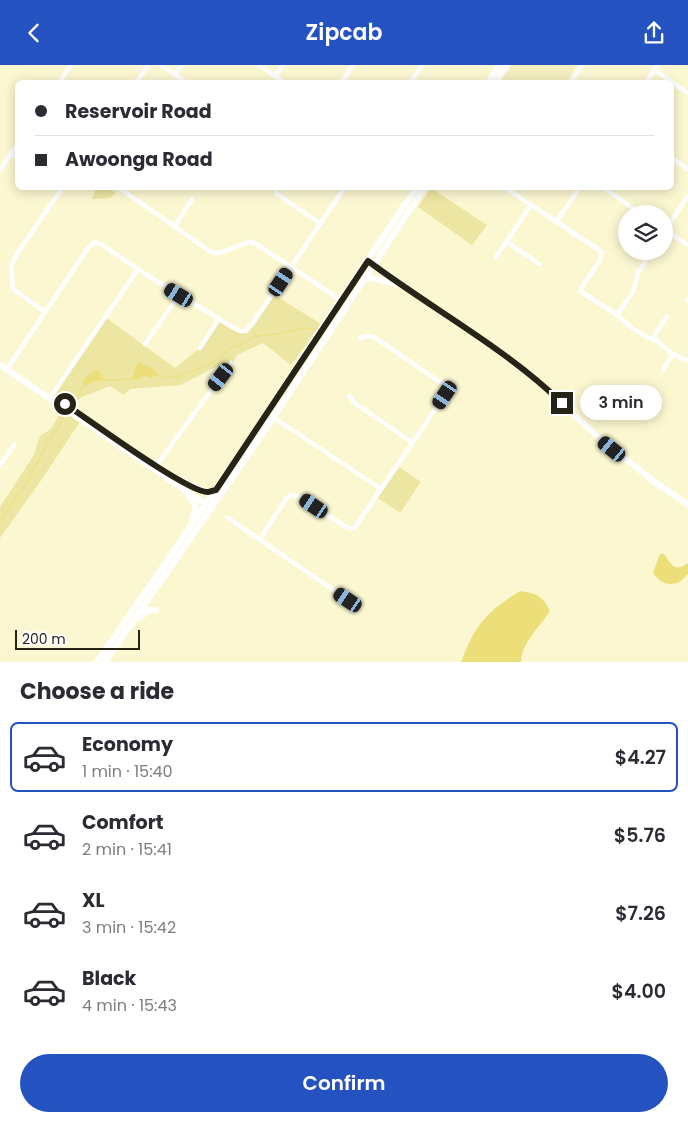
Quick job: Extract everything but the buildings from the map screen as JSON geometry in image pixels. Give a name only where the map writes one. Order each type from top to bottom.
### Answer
[{"type":"main road","points":[[490,80],[499,65]]},
{"type":"main road","points":[[497,80],[507,65]]},
{"type":"main road","points":[[97,662],[145,598],[273,417],[364,278],[370,263],[415,190]]},
{"type":"main road","points":[[105,662],[129,628],[145,598],[188,531],[209,505],[216,490],[341,300],[423,190]]},
{"type":"main road","points":[[370,263],[504,355],[549,391],[599,438],[652,480],[688,505]]},
{"type":"main road","points":[[364,278],[400,285]]},
{"type":"main road","points":[[0,360],[64,406],[203,498],[209,505]]},
{"type":"main road","points":[[0,365],[8,367]]},
{"type":"main road","points":[[273,404],[273,417]]},
{"type":"main road","points":[[259,427],[273,417]]},
{"type":"main road","points":[[155,467],[183,489],[209,505]]},
{"type":"main road","points":[[167,474],[198,489],[208,492],[216,490]]},
{"type":"main road","points":[[183,489],[196,507],[188,531]]},
{"type":"main road","points":[[129,628],[146,612],[156,610]]},
{"type":"street","points":[[61,80],[71,65]]},
{"type":"street","points":[[138,80],[148,65]]},
{"type":"street","points":[[161,65],[182,80]]},
{"type":"street","points":[[175,75],[182,65]]},
{"type":"street","points":[[259,65],[281,80]]},
{"type":"street","points":[[275,76],[283,65]]},
{"type":"street","points":[[343,80],[353,65]]},
{"type":"street","points":[[412,80],[422,65]]},
{"type":"street","points":[[572,80],[582,65]]},
{"type":"street","points":[[648,80],[657,65]]},
{"type":"street","points":[[654,70],[669,80]]},
{"type":"street","points":[[674,84],[688,93]]},
{"type":"street","points":[[0,170],[15,148]]},
{"type":"street","points":[[11,154],[15,157]]},
{"type":"street","points":[[674,160],[688,169]]},
{"type":"street","points":[[45,312],[13,289],[11,267],[16,255],[60,190]]},
{"type":"street","points":[[122,190],[212,252],[223,252],[247,242],[253,242],[341,300]]},
{"type":"street","points":[[277,190],[278,194],[321,224]]},
{"type":"street","points":[[8,367],[88,248],[95,242],[219,319],[240,331],[246,331],[343,190]]},
{"type":"street","points":[[508,190],[602,253],[600,260],[580,290],[583,293],[616,314],[634,329],[648,338],[654,339],[673,354],[688,361]]},
{"type":"street","points":[[557,221],[578,190]]},
{"type":"street","points":[[607,190],[628,205]]},
{"type":"street","points":[[673,217],[688,196]]},
{"type":"street","points":[[174,226],[192,199]]},
{"type":"street","points":[[496,257],[531,205]]},
{"type":"street","points":[[673,236],[688,245]]},
{"type":"street","points":[[506,242],[539,264]]},
{"type":"street","points":[[616,314],[633,292],[638,273],[646,260]]},
{"type":"street","points":[[51,397],[138,269]]},
{"type":"street","points":[[145,344],[179,295]]},
{"type":"street","points":[[654,339],[655,334],[667,317]]},
{"type":"street","points":[[200,348],[219,319]]},
{"type":"street","points":[[260,539],[286,499],[291,495],[298,496],[346,527],[352,529],[356,526],[445,395],[447,389],[443,384],[374,337],[360,337]]},
{"type":"street","points":[[663,370],[673,354]]},
{"type":"street","points":[[155,467],[231,363]]},
{"type":"street","points":[[349,396],[356,404],[413,443]]},
{"type":"street","points":[[273,417],[381,489]]},
{"type":"street","points":[[0,465],[14,445]]},
{"type":"street","points":[[228,517],[348,600]]},
{"type":"shaded area","points":[[511,65],[577,65],[567,80],[500,80]]},
{"type":"shaded area","points":[[95,190],[112,190],[116,193],[110,198],[92,199]]},
{"type":"shaded area","points":[[430,190],[434,190],[487,225],[472,245],[418,207]]},
{"type":"shaded area","points":[[273,294],[321,324],[291,365],[263,343],[237,355],[230,369],[217,366],[181,385],[130,389],[124,395],[110,386],[82,397],[70,407],[52,395],[105,317],[175,368],[200,348],[219,319],[246,331]]},
{"type":"shaded area","points":[[140,362],[153,368],[155,372],[161,375],[149,378],[144,375],[138,379],[131,379],[136,365]]},
{"type":"shaded area","points":[[96,370],[100,371],[105,380],[92,382],[85,386],[83,382],[87,376]]},
{"type":"shaded area","points":[[63,408],[81,420],[0,538],[0,507],[34,455],[40,436],[51,429]]},
{"type":"shaded area","points":[[399,467],[421,482],[400,513],[378,498]]},
{"type":"shaded area","points":[[660,554],[664,554],[671,564],[676,567],[688,563],[688,574],[680,581],[671,584],[658,579],[653,573]]},
{"type":"shaded area","points":[[520,591],[538,596],[550,611],[524,648],[521,662],[461,662],[471,638],[483,621],[498,606]]},
{"type":"waterway","points":[[161,375],[177,377],[204,367],[215,361],[232,347],[240,345],[255,336],[278,334],[304,328],[315,329]]},
{"type":"waterway","points":[[105,380],[131,379]]},
{"type":"waterway","points":[[69,407],[84,385]]},
{"type":"waterway","points":[[0,522],[27,483],[65,413]]},
{"type":"route","points":[[65,404],[167,474],[198,489],[208,492],[216,490],[259,427],[317,335],[368,261],[400,285],[504,355],[562,403]]}]
